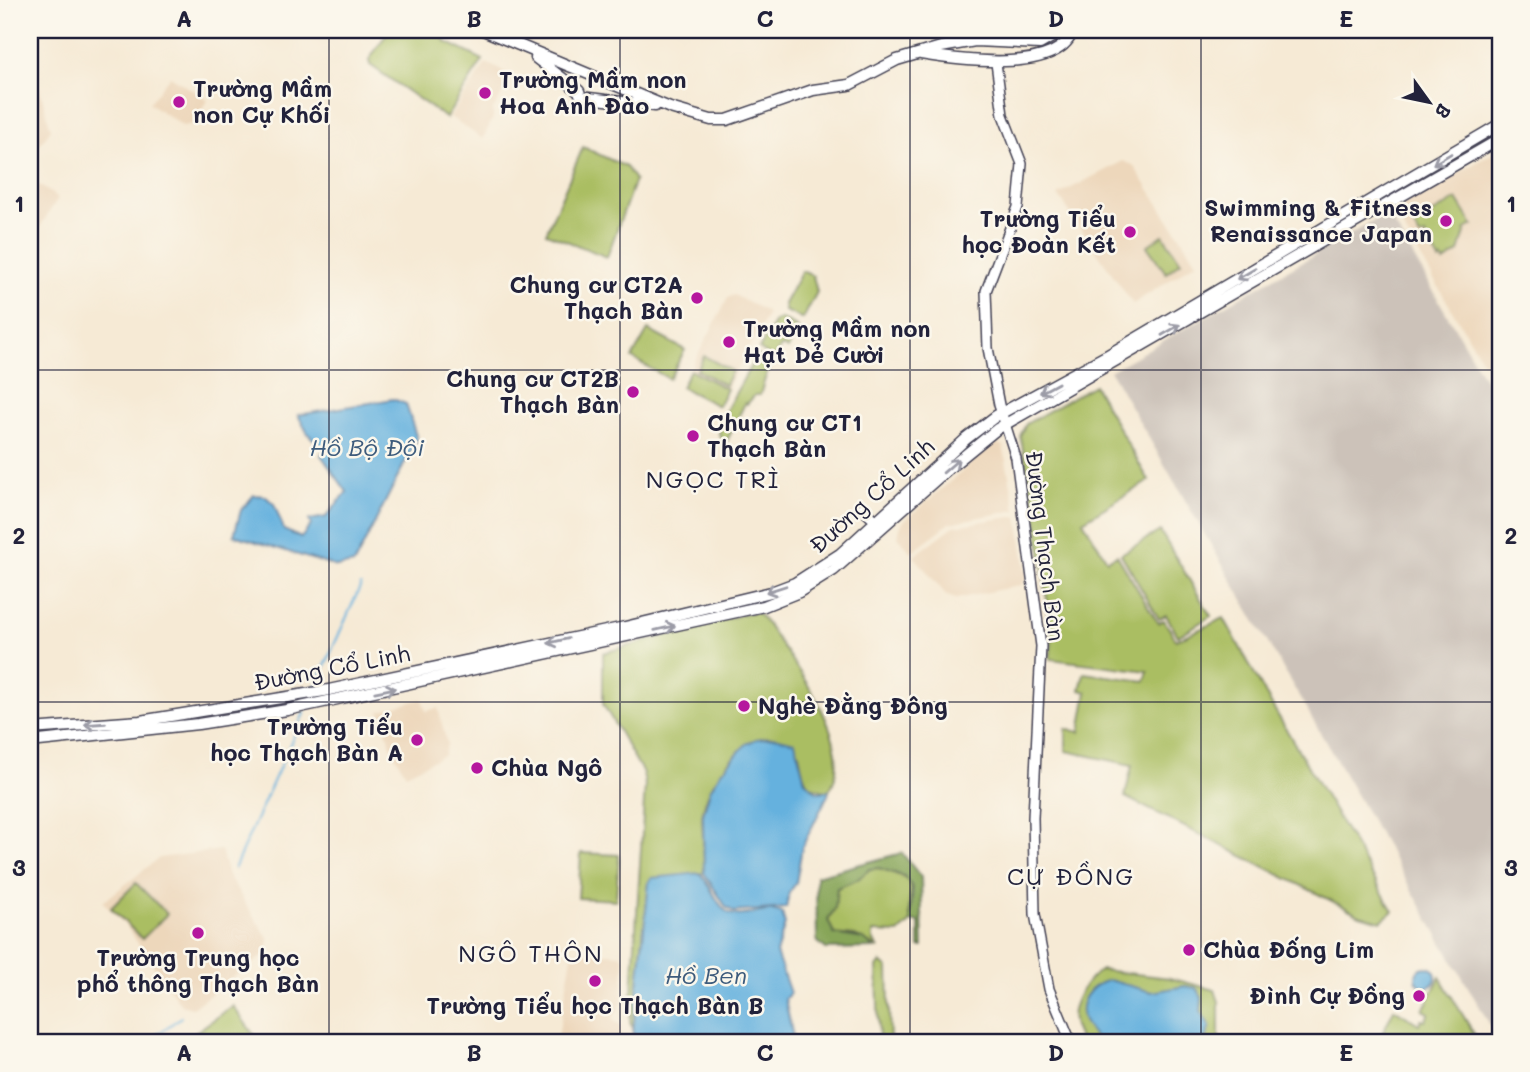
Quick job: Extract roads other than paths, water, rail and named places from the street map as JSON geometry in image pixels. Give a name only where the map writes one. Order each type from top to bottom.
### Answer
[{"type":"main road","points":[[483,30],[670,108],[711,120],[727,120],[780,99],[813,90],[849,85],[884,66],[917,54],[975,41],[1040,44],[1064,30]]},
{"type":"main road","points":[[917,54],[996,63],[1053,54],[1063,48],[1073,30]]},
{"type":"main road","points":[[525,49],[579,91],[581,97],[670,108]]},
{"type":"main road","name":"Đường Thạch Bàn","points":[[996,63],[1003,115],[1021,164],[1017,207],[986,290],[988,348],[1021,486],[1041,646],[1033,816],[1035,914],[1049,989],[1071,1042]]},
{"type":"main road","name":"Đường Cổ Linh","points":[[30,742],[245,717],[314,705],[771,592],[795,583],[828,564],[966,439],[1002,413],[1105,356],[1500,124]]},
{"type":"main road","name":"Đường Cổ Linh","points":[[30,729],[140,721],[424,676],[785,599],[834,570],[971,449],[1006,425],[1500,138]]},
{"type":"main road","points":[[862,508],[876,521]]},
{"type":"main road","points":[[244,704],[245,717]]},
{"type":"water","name":"Hồ Bộ Đội","points":[[393,399],[406,404],[417,439],[354,564],[337,567],[234,535],[241,510],[254,495],[265,496],[274,504],[284,530],[301,538],[311,525],[309,520],[326,517],[347,492],[321,455],[325,450],[308,434],[298,415]]},
{"type":"water","points":[[775,737],[795,742],[805,781],[817,792],[829,791],[802,847],[796,883],[789,893],[786,908],[734,912],[726,907],[704,873],[703,815],[710,790],[721,772],[746,744],[756,739]]},
{"type":"water","name":"Hồ Ben","points":[[700,873],[722,907],[732,914],[746,915],[768,911],[782,913],[785,924],[776,953],[790,993],[785,999],[794,1042],[632,1042],[649,882],[652,878]]},
{"type":"water","points":[[1426,967],[1433,970],[1436,977],[1433,984],[1426,987],[1419,984],[1416,977],[1419,970]]},
{"type":"water","points":[[1109,980],[1152,992],[1185,986],[1196,988],[1202,997],[1201,1012],[1210,1026],[1204,1042],[1097,1042],[1082,1016],[1083,1002],[1090,991]]},
{"type":"waterway","points":[[314,690],[361,585]]},
{"type":"waterway","points":[[234,869],[305,711]]},
{"type":"waterway","points":[[147,1042],[181,1017]]},
{"type":"place","name":"Trường Mầm non Hoa Anh Đào","points":[[485,93]]},
{"type":"place","name":"Trường Mầm non Cự Khối","points":[[179,102]]},
{"type":"place","name":"Swimming & Fitness Renaissance Japan","points":[[1446,221]]},
{"type":"place","name":"Trường Tiểu học Đoàn Kết","points":[[1130,232]]},
{"type":"place","name":"Chung cư CT2A Thạch Bàn","points":[[697,298]]},
{"type":"place","name":"Trường Mầm non Hạt Dẻ Cười","points":[[729,342]]},
{"type":"place","name":"Chung cư CT2B Thạch Bàn","points":[[633,392]]},
{"type":"place","name":"Chung cư CT1 Thạch Bàn","points":[[693,436]]},
{"type":"place","name":"Nghè Đằng Đông","points":[[744,706]]},
{"type":"place","name":"Trường Tiểu học Thạch Bàn A","points":[[417,740]]},
{"type":"place","name":"Chùa Ngô","points":[[477,768]]},
{"type":"place","name":"Trường Trung học phổ thông Thạch Bàn","points":[[198,933]]},
{"type":"place","name":"Chùa Đống Lim","points":[[1189,950]]},
{"type":"place","name":"Trường Tiểu học Thạch Bàn B","points":[[595,981]]},
{"type":"place","name":"Đình Cự Đồng","points":[[1419,996]]},
{"type":"district","name":"NGỌC TRÌ","points":[[713,480]]},
{"type":"district","name":"CỰ ĐỒNG","points":[[1071,877]]},
{"type":"district","name":"NGÔ THÔN","points":[[531,954]]}]
